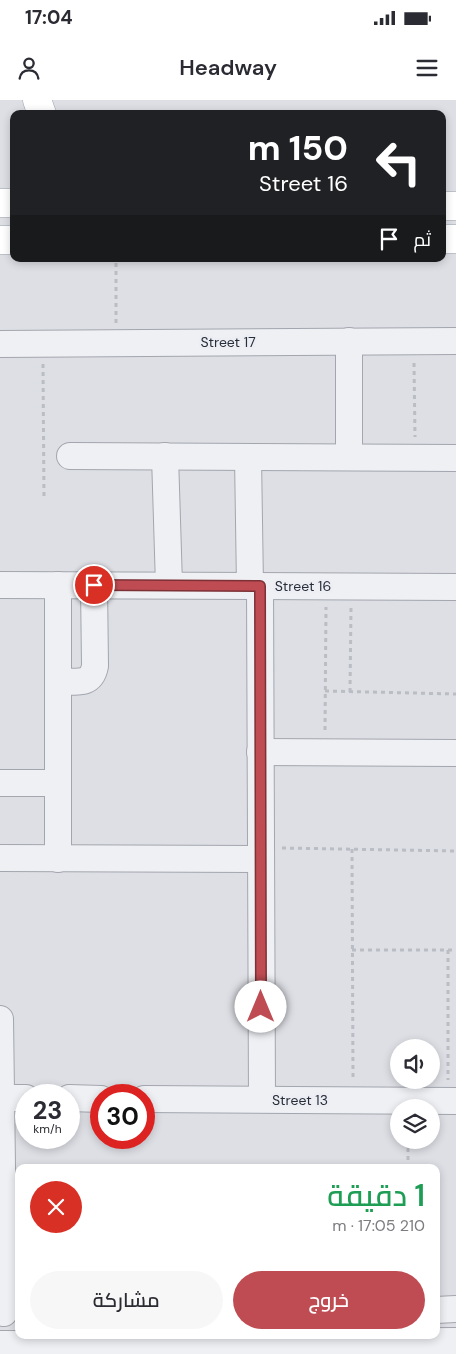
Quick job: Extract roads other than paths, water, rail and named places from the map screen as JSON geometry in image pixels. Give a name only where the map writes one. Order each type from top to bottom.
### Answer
[{"type":"street","name":"Street 17","points":[[0,344],[456,340]]},
{"type":"street","points":[[348,341],[349,458]]},
{"type":"street","points":[[70,456],[456,458]]},
{"type":"street","points":[[165,456],[169,586]]},
{"type":"street","points":[[248,457],[255,586],[260,752],[262,1100]]},
{"type":"street","name":"Street 16","points":[[0,585],[456,586]]},
{"type":"street","points":[[58,585],[58,859]]},
{"type":"street","points":[[58,681],[85,682],[94,673],[94,585]]},
{"type":"street","points":[[260,752],[456,752]]},
{"type":"street","points":[[0,783],[58,783]]},
{"type":"street","points":[[0,858],[58,859],[260,853]]},
{"type":"street","points":[[0,1019],[14,1098],[8,1313]]},
{"type":"street","name":"Street 13","points":[[155,1099],[452,1101]]},
{"type":"street","points":[[440,1310],[456,1309]]},
{"type":"street","points":[[0,1344],[225,1349],[309,1339]]},
{"type":"street","points":[[363,1339],[456,1341]]}]
